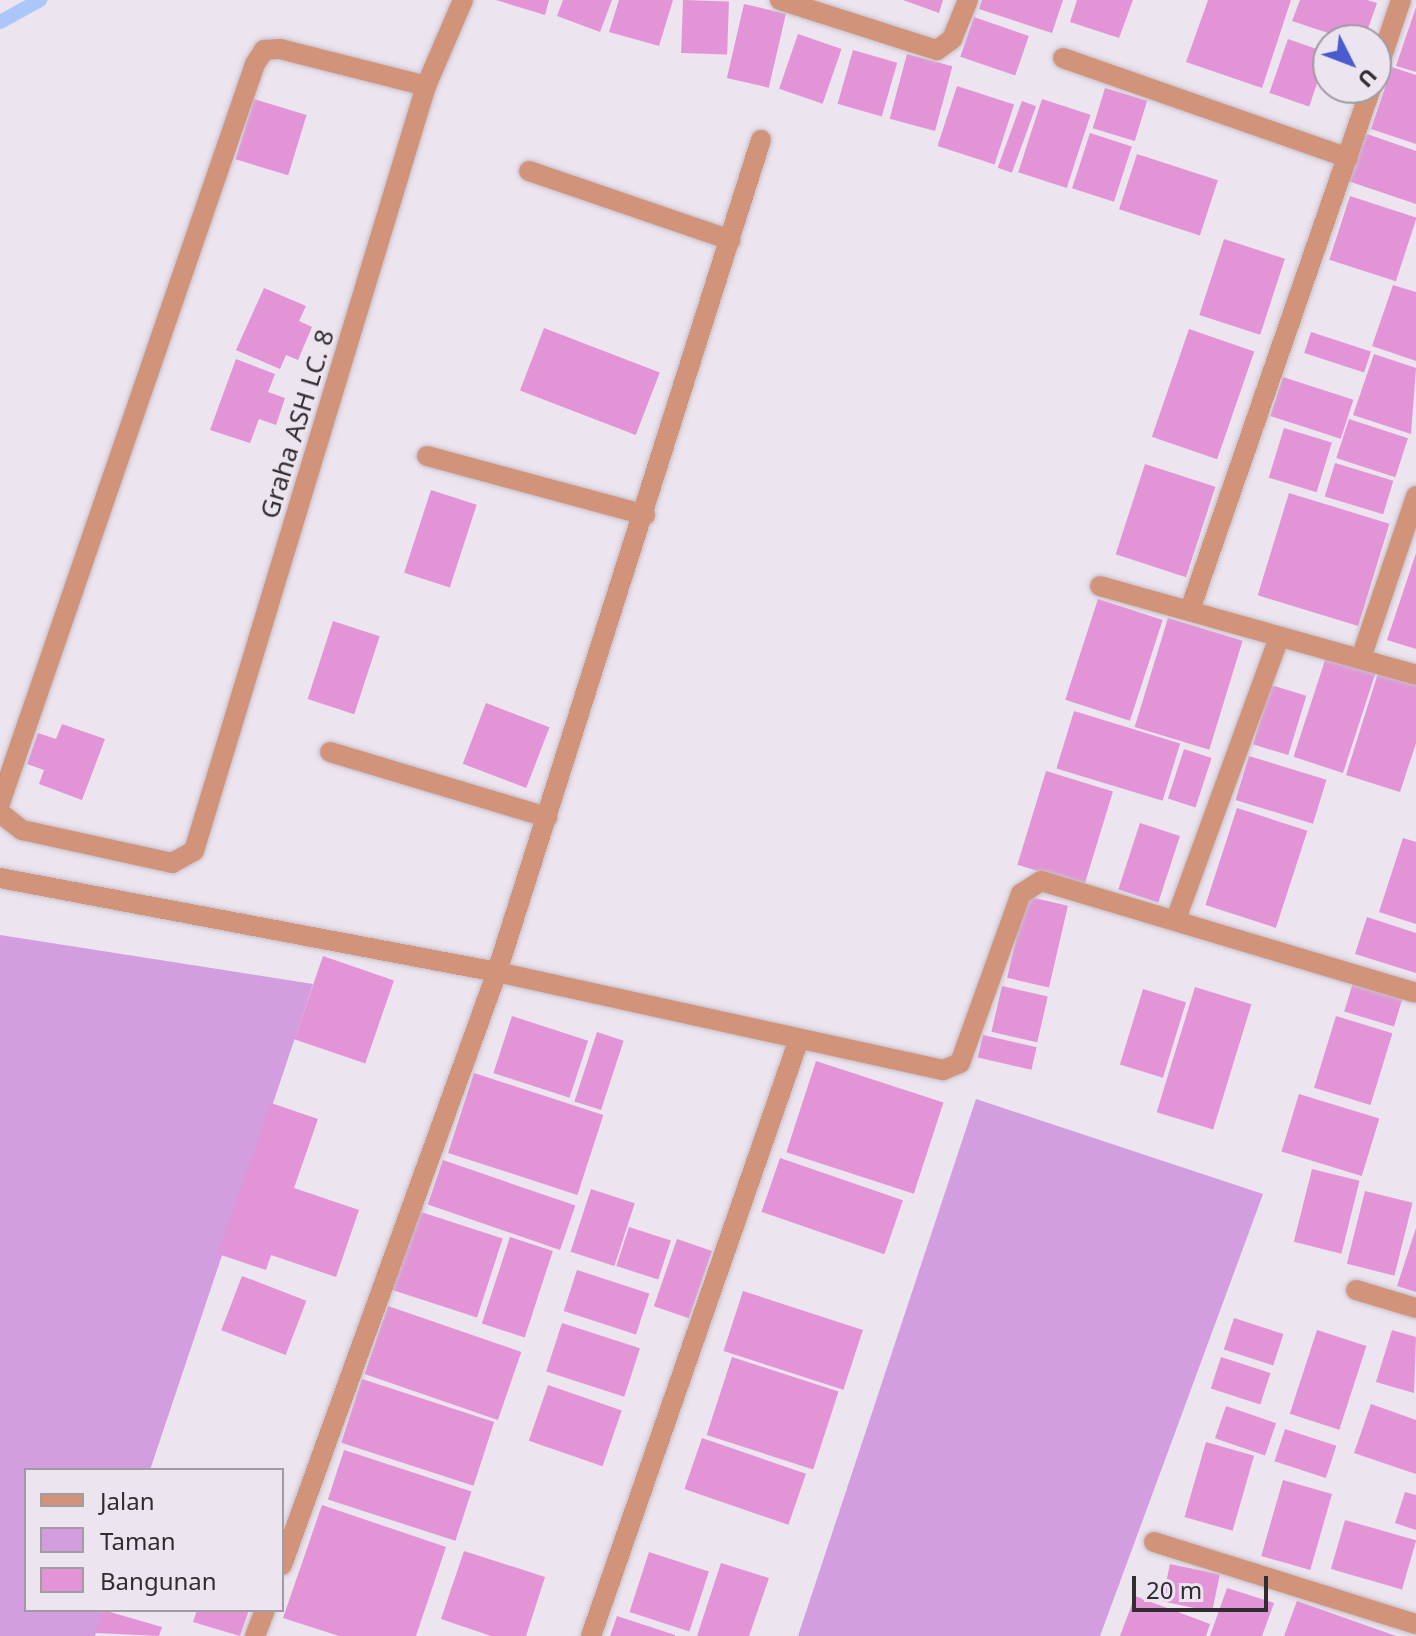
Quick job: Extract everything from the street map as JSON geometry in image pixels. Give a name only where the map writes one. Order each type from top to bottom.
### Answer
[{"type":"street","name":"Graha ASH LC. 8","points":[[0,813],[22,830],[183,862],[194,851],[426,86],[463,0]]},
{"type":"street","points":[[780,0],[937,50],[952,39],[968,0]]},
{"type":"street","points":[[1392,27],[1401,0]]},
{"type":"street","points":[[0,803],[255,64],[271,48],[426,86]]},
{"type":"street","points":[[1063,58],[1348,158]]},
{"type":"street","points":[[1191,607],[1366,104]]},
{"type":"street","points":[[284,1559],[497,972],[645,515],[761,140]]},
{"type":"street","points":[[529,171],[730,240]]},
{"type":"street","points":[[427,456],[645,515]]},
{"type":"street","points":[[1362,655],[1416,496]]},
{"type":"street","points":[[1100,586],[1191,607],[1278,640],[1362,655],[1416,675]]},
{"type":"street","points":[[1176,919],[1278,640]]},
{"type":"street","points":[[330,752],[547,817]]},
{"type":"street","points":[[0,878],[497,972],[799,1039],[954,1069],[1021,894],[1041,881],[1416,993]]},
{"type":"street","points":[[591,1636],[799,1039]]},
{"type":"street","points":[[1356,1290],[1416,1308]]},
{"type":"street","points":[[1154,1542],[1416,1624]]},
{"type":"street","points":[[255,1636],[264,1612]]},
{"type":"green space","points":[[0,935],[313,984],[151,1468],[24,1468],[24,1612],[103,1612],[95,1636],[0,1636]]},
{"type":"green space","points":[[976,1099],[1263,1194],[1100,1636],[798,1636]]},
{"type":"building","points":[[496,0],[549,0],[545,15]]},
{"type":"building","points":[[563,0],[612,0],[600,32],[557,16]]},
{"type":"building","points":[[619,0],[673,0],[659,46],[609,32]]},
{"type":"building","points":[[683,0],[729,2],[727,55],[681,53]]},
{"type":"building","points":[[903,0],[943,0],[939,13]]},
{"type":"building","points":[[982,0],[1063,0],[1052,33],[979,9]]},
{"type":"building","points":[[1077,0],[1133,0],[1119,38],[1070,22]]},
{"type":"building","points":[[1208,0],[1291,0],[1262,88],[1186,62]]},
{"type":"building","points":[[1300,0],[1367,0],[1377,3],[1370,24],[1312,24],[1312,28],[1292,21]]},
{"type":"building","points":[[744,4],[786,14],[769,88],[727,78]]},
{"type":"building","points":[[1416,7],[1416,72],[1396,66]]},
{"type":"building","points":[[974,17],[1029,36],[1015,76],[960,57]]},
{"type":"building","points":[[798,34],[841,49],[823,104],[779,89]]},
{"type":"building","points":[[1288,39],[1312,47],[1312,98],[1309,107],[1269,93]]},
{"type":"building","points":[[853,50],[897,63],[882,117],[838,104]]},
{"type":"building","points":[[907,54],[952,66],[935,131],[890,119]]},
{"type":"building","points":[[1392,67],[1416,75],[1416,144],[1371,129],[1379,104],[1392,104]]},
{"type":"building","points":[[957,86],[1014,105],[995,164],[938,146]]},
{"type":"building","points":[[1105,88],[1147,101],[1135,141],[1093,128]]},
{"type":"building","points":[[254,99],[307,115],[288,175],[236,159]]},
{"type":"building","points":[[1042,99],[1091,115],[1067,188],[1018,172]]},
{"type":"building","points":[[1022,101],[1036,106],[1012,173],[998,168]]},
{"type":"building","points":[[1090,133],[1132,147],[1114,202],[1072,188]]},
{"type":"building","points":[[1364,133],[1416,151],[1416,204],[1348,181]]},
{"type":"building","points":[[1137,154],[1218,180],[1200,235],[1119,209]]},
{"type":"building","points":[[1350,196],[1416,217],[1396,281],[1329,260]]},
{"type":"building","points":[[1224,239],[1285,259],[1260,335],[1199,315]]},
{"type":"building","points":[[1393,285],[1416,292],[1416,361],[1372,346]]},
{"type":"building","points":[[264,288],[306,306],[299,321],[312,327],[298,360],[286,355],[280,369],[236,350]]},
{"type":"building","points":[[544,328],[660,372],[636,435],[520,391]]},
{"type":"building","points":[[1189,329],[1254,351],[1217,459],[1152,437]]},
{"type":"building","points":[[1311,332],[1371,351],[1364,372],[1304,353]]},
{"type":"building","points":[[1374,354],[1416,368],[1411,434],[1353,415]]},
{"type":"building","points":[[236,359],[275,374],[268,392],[285,398],[276,425],[259,419],[250,443],[210,430]]},
{"type":"building","points":[[1283,377],[1353,400],[1341,439],[1270,416]]},
{"type":"building","points":[[1349,419],[1408,438],[1395,477],[1336,458]]},
{"type":"building","points":[[1284,428],[1332,443],[1317,492],[1269,478]]},
{"type":"building","points":[[1335,463],[1393,481],[1383,514],[1325,496]]},
{"type":"building","points":[[1145,464],[1215,487],[1186,577],[1116,554]]},
{"type":"building","points":[[431,490],[477,505],[450,588],[404,573]]},
{"type":"building","points":[[1289,493],[1389,524],[1358,626],[1258,595]]},
{"type":"building","points":[[1416,553],[1416,649],[1387,640]]},
{"type":"building","points":[[1098,599],[1163,620],[1130,721],[1065,700]]},
{"type":"building","points":[[1168,618],[1243,641],[1209,750],[1135,727]]},
{"type":"building","points":[[333,621],[380,636],[354,714],[308,699]]},
{"type":"building","points":[[1326,657],[1375,673],[1343,773],[1294,757]]},
{"type":"building","points":[[1379,670],[1416,681],[1416,743],[1400,792],[1346,775]]},
{"type":"building","points":[[1271,685],[1306,696],[1288,755],[1253,744]]},
{"type":"building","points":[[486,703],[549,727],[526,788],[463,764]]},
{"type":"building","points":[[1074,711],[1180,743],[1163,801],[1056,768]]},
{"type":"building","points":[[62,724],[105,739],[82,800],[39,784],[44,770],[27,764],[38,733],[56,739]]},
{"type":"building","points":[[1184,749],[1212,758],[1196,807],[1168,798]]},
{"type":"building","points":[[1249,756],[1326,780],[1313,824],[1236,800]]},
{"type":"building","points":[[1046,771],[1113,791],[1084,885],[1017,865]]},
{"type":"building","points":[[1237,808],[1307,831],[1276,928],[1205,905]]},
{"type":"building","points":[[1140,823],[1180,836],[1158,903],[1118,890]]},
{"type":"building","points":[[1403,838],[1416,842],[1416,924],[1379,912]]},
{"type":"building","points":[[1026,896],[1068,906],[1049,988],[1007,978]]},
{"type":"building","points":[[1367,917],[1416,933],[1416,973],[1355,954]]},
{"type":"building","points":[[323,956],[394,980],[365,1064],[294,1039]]},
{"type":"building","points":[[1355,976],[1405,991],[1394,1027],[1344,1011]]},
{"type":"building","points":[[1002,986],[1048,997],[1037,1042],[991,1032]]},
{"type":"building","points":[[1195,987],[1251,1004],[1213,1130],[1157,1112]]},
{"type":"building","points":[[1143,989],[1186,1002],[1163,1078],[1120,1065]]},
{"type":"building","points":[[512,1016],[588,1041],[570,1098],[493,1073]]},
{"type":"building","points":[[1336,1016],[1392,1033],[1370,1105],[1314,1088]]},
{"type":"building","points":[[597,1032],[624,1041],[601,1110],[574,1101]]},
{"type":"building","points":[[983,1035],[1037,1047],[1031,1070],[978,1057]]},
{"type":"building","points":[[816,1061],[943,1102],[914,1194],[786,1152]]},
{"type":"building","points":[[474,1073],[603,1115],[577,1195],[448,1153]]},
{"type":"building","points":[[1299,1094],[1379,1119],[1362,1176],[1281,1151]]},
{"type":"building","points":[[271,1103],[318,1119],[294,1188],[359,1210],[336,1277],[271,1255],[266,1270],[218,1254]]},
{"type":"building","points":[[780,1158],[903,1200],[884,1254],[761,1212]]},
{"type":"building","points":[[443,1160],[575,1206],[560,1250],[428,1204]]},
{"type":"building","points":[[1312,1169],[1360,1181],[1341,1254],[1294,1242]]},
{"type":"building","points":[[591,1189],[635,1203],[614,1266],[571,1252]]},
{"type":"building","points":[[1365,1191],[1413,1203],[1394,1276],[1347,1264]]},
{"type":"building","points":[[418,1211],[503,1239],[477,1317],[392,1290]]},
{"type":"building","points":[[629,1227],[671,1241],[658,1280],[616,1266]]},
{"type":"building","points":[[1416,1228],[1416,1292],[1397,1286]]},
{"type":"building","points":[[510,1237],[553,1251],[525,1337],[482,1324]]},
{"type":"building","points":[[677,1239],[712,1251],[689,1318],[654,1306]]},
{"type":"building","points":[[577,1270],[649,1293],[636,1334],[564,1311]]},
{"type":"building","points":[[242,1276],[306,1301],[286,1355],[221,1330]]},
{"type":"building","points":[[743,1291],[863,1330],[843,1390],[724,1351]]},
{"type":"building","points":[[388,1306],[521,1352],[498,1420],[365,1374]]},
{"type":"building","points":[[1234,1318],[1283,1334],[1273,1365],[1224,1349]]},
{"type":"building","points":[[562,1323],[640,1348],[624,1397],[546,1372]]},
{"type":"building","points":[[1317,1330],[1366,1346],[1339,1430],[1290,1414]]},
{"type":"building","points":[[1392,1330],[1416,1337],[1414,1393],[1376,1382]]},
{"type":"building","points":[[732,1357],[839,1392],[813,1470],[707,1435]]},
{"type":"building","points":[[1221,1357],[1270,1373],[1260,1404],[1211,1388]]},
{"type":"building","points":[[362,1379],[494,1422],[473,1486],[341,1443]]},
{"type":"building","points":[[548,1385],[622,1410],[603,1466],[529,1441]]},
{"type":"building","points":[[1371,1404],[1416,1420],[1416,1474],[1354,1453]]},
{"type":"building","points":[[1226,1406],[1276,1423],[1265,1455],[1215,1438]]},
{"type":"building","points":[[1285,1429],[1336,1446],[1326,1478],[1274,1461]]},
{"type":"building","points":[[702,1438],[806,1474],[788,1525],[684,1489]]},
{"type":"building","points":[[1206,1442],[1254,1456],[1233,1531],[1185,1517]]},
{"type":"building","points":[[344,1450],[471,1491],[455,1541],[328,1499]]},
{"type":"building","points":[[1283,1480],[1332,1494],[1310,1570],[1261,1556]]},
{"type":"building","points":[[1405,1492],[1416,1495],[1416,1530],[1395,1523]]},
{"type":"building","points":[[322,1505],[446,1547],[416,1636],[339,1636],[283,1618]]},
{"type":"building","points":[[1345,1520],[1416,1540],[1402,1589],[1331,1569]]},
{"type":"building","points":[[464,1551],[545,1577],[526,1636],[491,1636],[441,1619]]},
{"type":"building","points":[[649,1552],[709,1571],[689,1631],[630,1612]]},
{"type":"building","points":[[721,1563],[769,1578],[749,1636],[697,1636]]},
{"type":"building","points":[[1170,1564],[1220,1575],[1212,1612],[1162,1601]]},
{"type":"building","points":[[1227,1588],[1274,1603],[1262,1636],[1210,1636]]},
{"type":"building","points":[[1135,1596],[1210,1624],[1206,1636],[1120,1636]]},
{"type":"building","points":[[1297,1601],[1396,1636],[1284,1636]]},
{"type":"building","points":[[102,1612],[162,1627],[159,1636],[95,1633]]},
{"type":"building","points":[[196,1612],[248,1612],[240,1636],[193,1622]]},
{"type":"building","points":[[617,1616],[675,1635],[675,1636],[610,1636]]},
{"type":"waterway","points":[[0,22],[40,0]]}]
